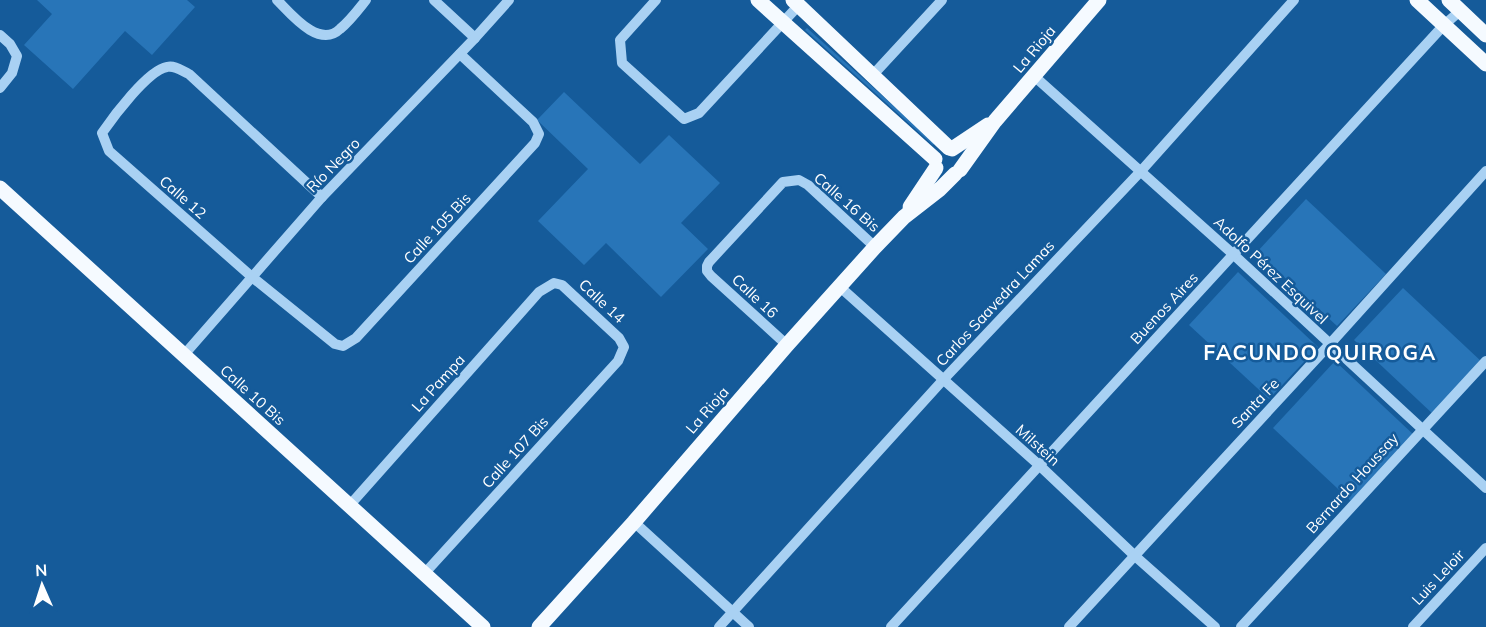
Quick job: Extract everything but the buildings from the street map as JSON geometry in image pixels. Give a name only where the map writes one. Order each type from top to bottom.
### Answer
[{"type":"main road","points":[[758,0],[935,163],[946,176],[957,172],[961,158],[871,77],[796,3]]},
{"type":"main road","points":[[1417,0],[1486,64]]},
{"type":"main road","name":"La Rioja","points":[[539,627],[634,522],[875,246],[904,217],[940,189],[957,172],[995,121],[1096,1]]},
{"type":"main road","points":[[1454,5],[1486,35]]},
{"type":"main road","name":"La Rioja","points":[[950,149],[995,121]]},
{"type":"main road","points":[[935,163],[940,151],[950,149]]},
{"type":"main road","name":"La Rioja","points":[[904,217],[935,163]]},
{"type":"main road","name":"Calle 10 Bis","points":[[0,188],[483,627]]},
{"type":"street","points":[[277,0],[307,28],[326,36],[338,31],[366,0]]},
{"type":"street","points":[[434,0],[476,38]]},
{"type":"street","name":"Río Negro","points":[[183,356],[322,197],[476,38],[509,0]]},
{"type":"street","points":[[656,0],[620,40],[622,63],[684,119],[699,113],[783,23],[796,3]]},
{"type":"street","points":[[871,77],[942,0]]},
{"type":"street","name":"Carlos Saavedra Lamas","points":[[719,627],[943,381],[1141,171],[1294,0]]},
{"type":"street","name":"Buenos Aires","points":[[894,626],[1444,25],[1454,5]]},
{"type":"street","points":[[0,35],[10,44],[17,56],[12,73],[0,88]]},
{"type":"street","name":"Calle 105 Bis","points":[[343,346],[356,338],[535,143],[538,134],[533,122],[460,54]]},
{"type":"street","name":"Calle 12","points":[[322,197],[189,74],[174,67],[165,67],[144,83],[123,105],[102,133],[109,152],[252,278],[335,344],[343,346]]},
{"type":"street","name":"Adolfo Pérez Esquivel","points":[[1034,76],[1234,255],[1486,488]]},
{"type":"street","name":"Santa Fe","points":[[1069,627],[1486,171]]},
{"type":"street","name":"Calle 16 Bis","points":[[707,266],[783,182],[799,180],[808,185],[875,246]]},
{"type":"street","name":"Calle 16","points":[[707,266],[707,272],[711,276],[787,345]]},
{"type":"street","name":"Calle 14","points":[[554,283],[562,285],[570,292],[619,338],[624,347]]},
{"type":"street","name":"La Pampa","points":[[349,506],[539,292],[554,283]]},
{"type":"street","name":"Milstein","points":[[840,287],[1215,627]]},
{"type":"street","name":"Calle 107 Bis","points":[[424,573],[618,361],[624,347]]},
{"type":"street","name":"Bernardo Houssay","points":[[1241,627],[1486,361]]},
{"type":"street","points":[[634,522],[749,627]]},
{"type":"street","name":"Luis Leloir","points":[[1413,627],[1486,548]]},
{"type":"shaded area","points":[[37,0],[187,0],[195,7],[152,55],[125,31],[73,89],[24,45],[52,14]]},
{"type":"shaded area","points":[[807,28],[935,143],[933,145],[805,30]]},
{"type":"shaded area","points":[[564,92],[640,164],[669,135],[720,183],[681,223],[708,249],[661,297],[606,243],[584,265],[538,221],[588,169],[537,120]]},
{"type":"shaded area","points":[[1306,199],[1386,274],[1337,326],[1257,252]]},
{"type":"shaded area","points":[[1238,272],[1318,347],[1269,399],[1189,325]]},
{"type":"shaded area","points":[[1403,288],[1483,363],[1434,415],[1354,340]]},
{"type":"shaded area","points":[[1335,361],[1415,436],[1353,503],[1273,428]]},
{"type":"district","name":"FACUNDO QUIROGA","points":[[1320,352]]}]
